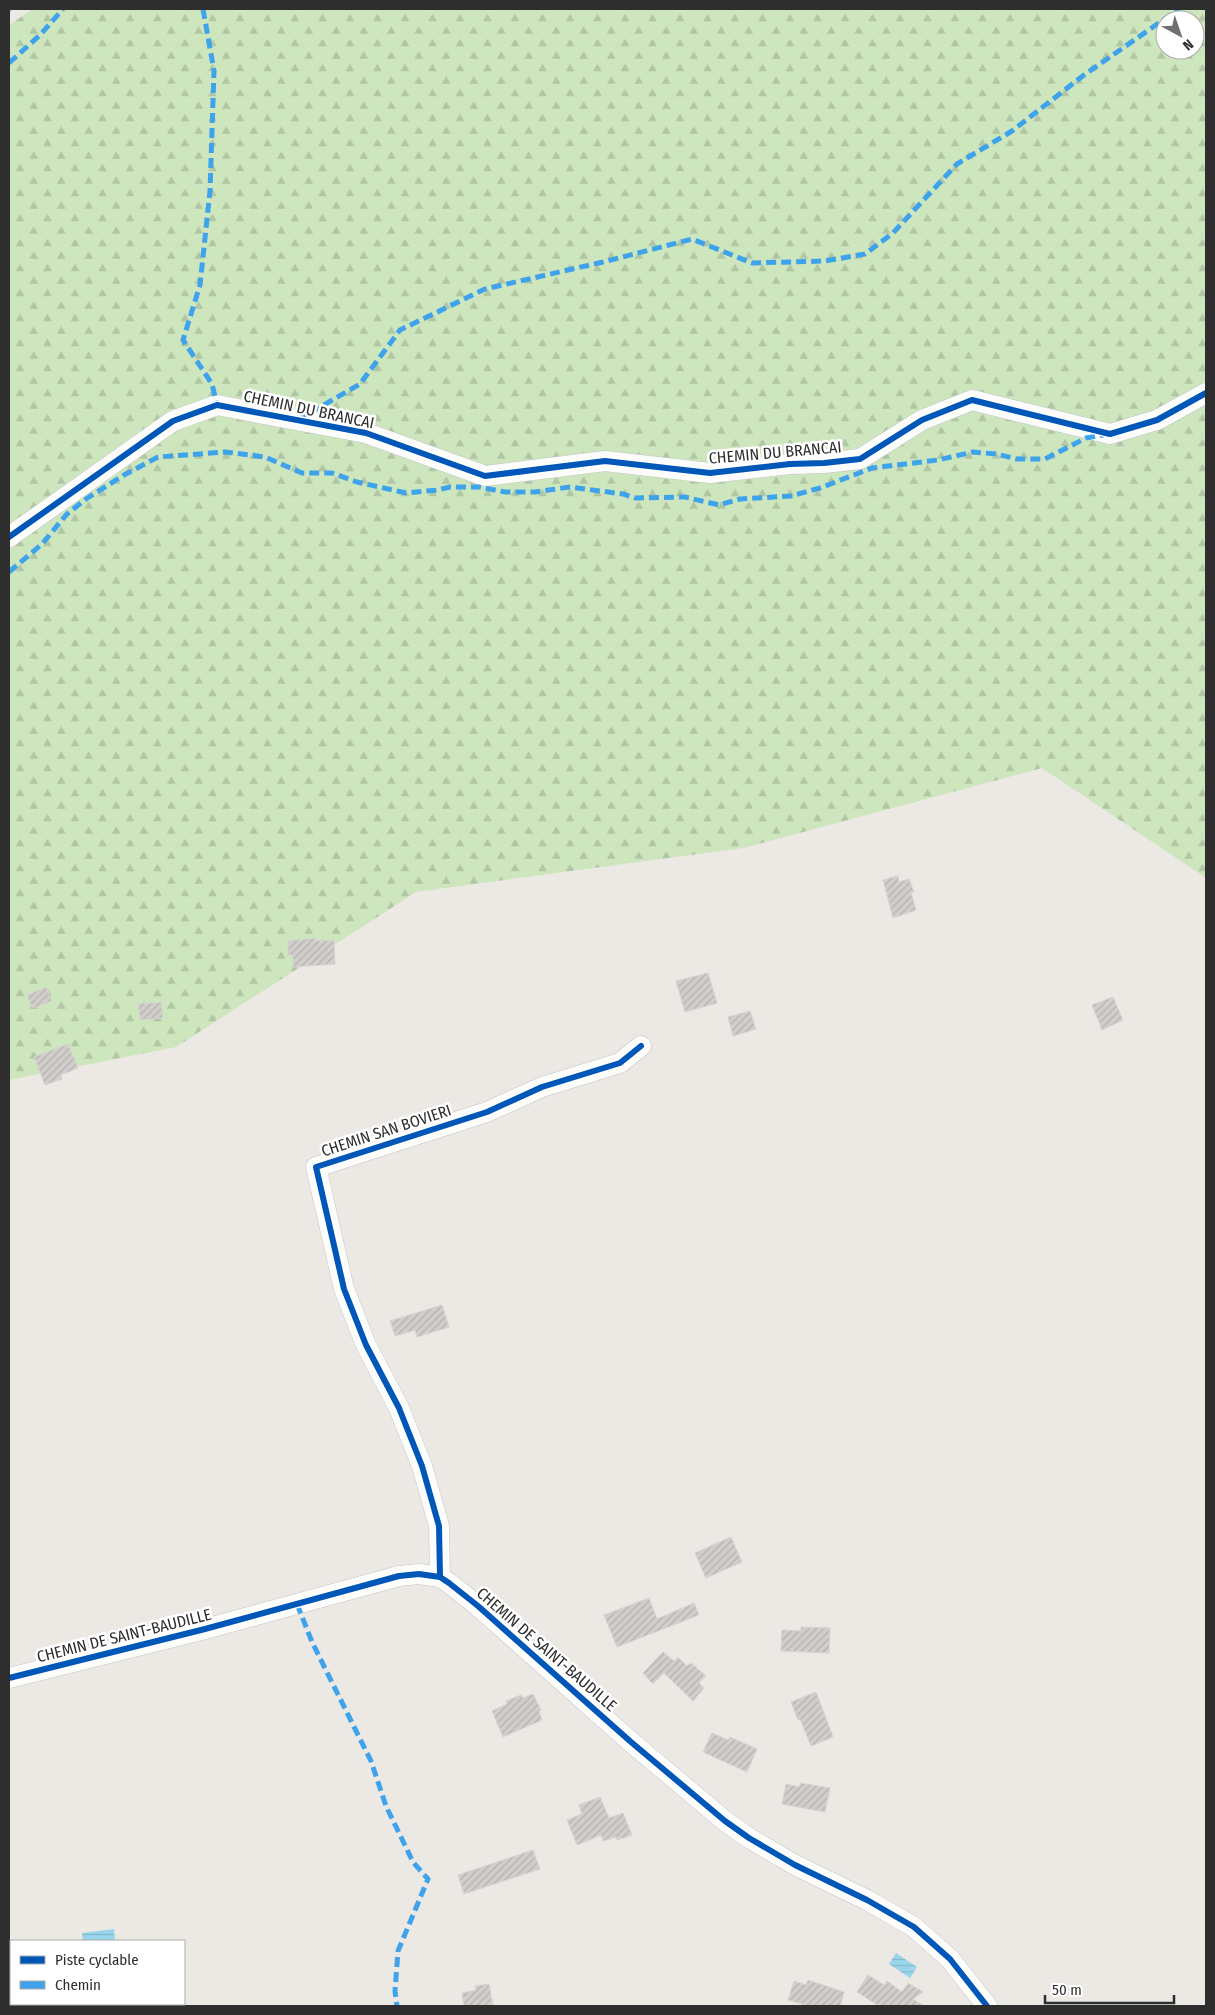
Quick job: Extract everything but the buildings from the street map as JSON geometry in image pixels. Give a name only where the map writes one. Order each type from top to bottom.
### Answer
[{"type":"street","name":"CHEMIN DU BRANCAI","points":[[9,536],[173,421],[217,405],[366,433],[485,476],[605,461],[710,473],[860,459],[922,420],[972,400],[1110,434],[1157,420],[1206,393]]},
{"type":"street","name":"CHEMIN SAN BOVIERI","points":[[440,1577],[439,1526],[422,1466],[399,1408],[366,1345],[344,1289],[316,1167],[487,1112],[542,1087],[620,1062],[641,1046]]},
{"type":"street","name":"CHEMIN DE SAINT-BAUDILLE","points":[[9,1678],[205,1629],[400,1576],[419,1574],[440,1577],[478,1606],[631,1742],[749,1838],[795,1865],[867,1900],[914,1927],[950,1959],[987,2006]]},
{"type":"green space","points":[[33,9],[1206,9],[1206,878],[1042,768],[743,848],[416,892],[176,1047],[9,1080],[9,25]]},
{"type":"water","points":[[114,1929],[115,1940],[83,1940],[82,1933]]},
{"type":"water","points":[[896,1953],[917,1967],[910,1978],[889,1964]]},
{"type":"marked path","points":[[9,63],[40,35],[63,9]]},
{"type":"marked path","points":[[203,9],[214,71],[210,191],[200,285],[183,340],[212,384],[217,405]]},
{"type":"marked path","points":[[298,420],[360,384],[400,330],[485,289],[692,239],[752,263],[825,261],[865,254],[893,233],[957,164],[1012,131],[1084,75],[1179,9]]},
{"type":"marked path","points":[[9,572],[42,544],[67,514],[86,499],[124,475],[158,457],[225,452],[265,457],[302,473],[332,473],[357,482],[406,493],[450,487],[479,487],[505,492],[535,492],[570,487],[623,494],[635,498],[685,497],[719,505],[740,499],[791,496],[820,488],[872,468],[938,460],[973,452],[996,454],[1017,459],[1045,459],[1086,438],[1103,435]]},
{"type":"marked path","points":[[297,1604],[312,1642],[371,1761],[386,1806],[413,1862],[428,1879],[398,1951],[395,1991],[397,2006]]},
{"type":"cycle path","points":[[9,537],[173,421],[217,405],[366,433],[485,476],[605,461],[710,473],[790,464],[860,459],[922,420],[972,400],[1110,434],[1157,420],[1206,393]]},
{"type":"cycle path","points":[[440,1577],[439,1526],[422,1466],[399,1408],[366,1345],[344,1289],[316,1167],[487,1112],[542,1087],[620,1063],[641,1046]]},
{"type":"cycle path","points":[[9,1678],[205,1629],[399,1576],[419,1574],[440,1577],[478,1606],[631,1742],[725,1821],[749,1838],[795,1865],[867,1900],[914,1927],[950,1959],[987,2006]]}]
